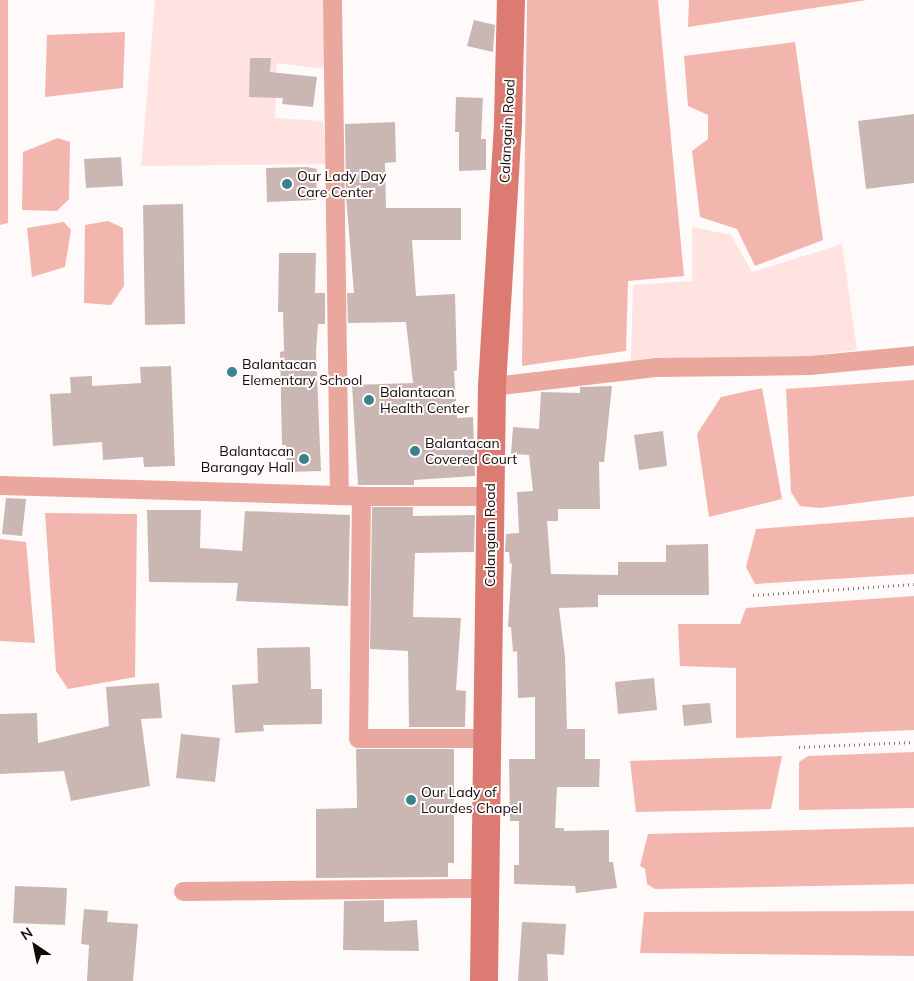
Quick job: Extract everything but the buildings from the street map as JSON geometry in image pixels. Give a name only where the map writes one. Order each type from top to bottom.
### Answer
[{"type":"street","points":[[332,0],[339,495]]},
{"type":"street","name":"Calangain Road","points":[[484,981],[487,888],[492,386],[508,121],[511,0]]},
{"type":"street","points":[[492,386],[655,367],[809,365],[914,355]]},
{"type":"street","points":[[0,486],[361,496],[490,496]]},
{"type":"street","points":[[361,496],[358,738],[489,738]]},
{"type":"street","points":[[182,891],[487,888]]},
{"type":"path","points":[[753,595],[914,584]]},
{"type":"path","points":[[799,747],[914,742]]},
{"type":"shaded area","points":[[0,0],[8,0],[8,223],[0,225]]},
{"type":"shaded area","points":[[155,0],[325,0],[325,69],[277,63],[275,118],[323,121],[327,164],[141,166]]},
{"type":"shaded area","points":[[527,0],[658,0],[684,276],[628,281],[626,351],[522,366]]},
{"type":"shaded area","points":[[689,0],[867,0],[688,27]]},
{"type":"shaded area","points":[[125,32],[123,88],[45,97],[47,35]]},
{"type":"shaded area","points":[[795,42],[823,240],[755,266],[737,229],[700,217],[692,151],[708,139],[708,115],[688,106],[684,56]]},
{"type":"shaded area","points":[[58,138],[70,142],[69,199],[57,211],[22,210],[23,152]]},
{"type":"shaded area","points":[[108,221],[123,228],[124,286],[111,305],[84,303],[85,225]]},
{"type":"shaded area","points":[[64,222],[71,230],[65,267],[32,277],[27,228]]},
{"type":"shaded area","points":[[692,227],[731,235],[752,272],[842,244],[857,350],[807,356],[631,361],[633,285],[692,281]]},
{"type":"shaded area","points":[[914,380],[914,496],[820,508],[800,506],[791,492],[786,389]]},
{"type":"shaded area","points":[[762,388],[782,499],[709,517],[697,434],[721,397]]},
{"type":"shaded area","points":[[45,513],[137,514],[135,677],[68,689],[56,671]]},
{"type":"shaded area","points":[[914,517],[914,574],[755,584],[746,567],[756,529]]},
{"type":"shaded area","points":[[0,539],[26,542],[35,643],[0,641]]},
{"type":"shaded area","points":[[914,596],[914,730],[736,738],[736,668],[680,666],[678,624],[740,624],[746,608]]},
{"type":"shaded area","points":[[914,752],[914,808],[799,810],[799,762],[808,756]]},
{"type":"shaded area","points":[[782,756],[771,809],[636,812],[630,761]]},
{"type":"shaded area","points":[[914,827],[914,884],[655,889],[647,884],[645,869],[640,866],[648,834]]},
{"type":"shaded area","points":[[914,911],[914,956],[640,953],[644,912]]},
{"type":"place","name":"Our Lady Day Care Center","points":[[287,184]]},
{"type":"place","name":"Balantacan Elementary School","points":[[232,372]]},
{"type":"place","name":"Balantacan Health Center","points":[[369,400]]},
{"type":"place","name":"Balantacan Covered Court","points":[[415,451]]},
{"type":"place","name":"Balantacan Barangay Hall","points":[[304,459]]},
{"type":"place","name":"Our Lady of Lourdes Chapel","points":[[411,800]]}]
